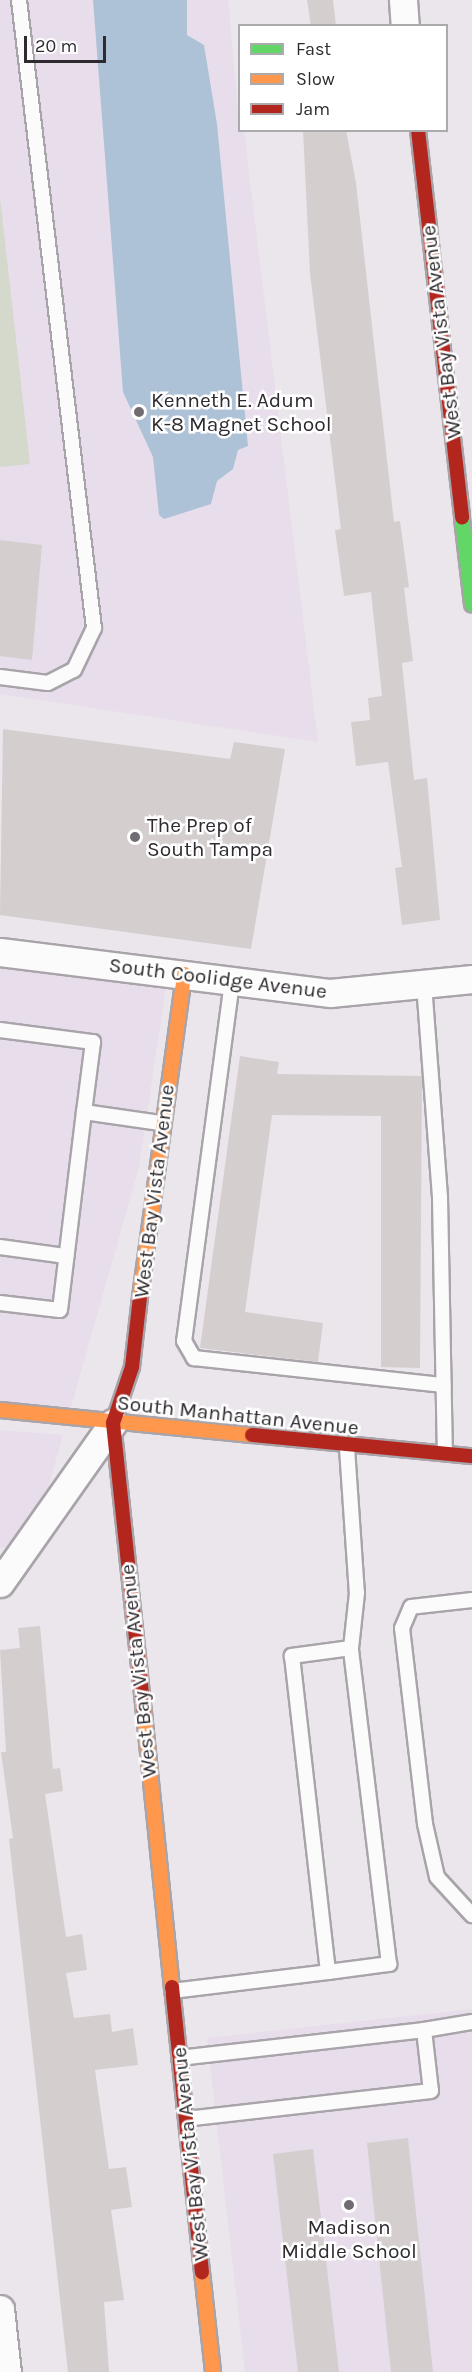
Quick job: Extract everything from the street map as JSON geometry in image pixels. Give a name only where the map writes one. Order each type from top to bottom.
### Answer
[{"type":"street","points":[[402,0],[405,24]]},
{"type":"street","name":"West Bay Vista Avenue","points":[[417,132],[472,604]]},
{"type":"street","name":"South Coolidge Avenue","points":[[0,952],[330,993],[472,979]]},
{"type":"street","name":"West Bay Vista Avenue","points":[[184,974],[160,1123],[132,1367],[113,1423],[213,2372]]},
{"type":"street","name":"South Manhattan Avenue","points":[[0,1410],[347,1448],[472,1456]]},
{"type":"street","points":[[0,1583],[113,1423]]},
{"type":"street","points":[[0,2308],[8,2372]]},
{"type":"lane","points":[[0,678],[48,683],[74,670],[94,628],[19,0]]},
{"type":"lane","points":[[232,982],[184,1341],[194,1358],[444,1384]]},
{"type":"lane","points":[[424,984],[440,1198],[445,1455]]},
{"type":"lane","points":[[0,1030],[93,1042],[60,1310],[0,1303]]},
{"type":"lane","points":[[84,1112],[160,1123]]},
{"type":"lane","points":[[0,1247],[66,1256]]},
{"type":"lane","points":[[172,1991],[389,1964],[351,1648],[357,1593],[347,1448]]},
{"type":"lane","points":[[472,1600],[411,1607],[402,1628],[425,1824],[437,1877],[472,1914]]},
{"type":"lane","points":[[328,1972],[291,1656],[351,1648]]},
{"type":"lane","points":[[179,2058],[424,2030],[472,2022]]},
{"type":"lane","points":[[186,2119],[430,2091],[424,2030]]},
{"type":"shaded area","name":"Kenneth E. Adum K-8 Magnet School","points":[[0,0],[228,0],[238,132],[244,132],[318,742],[0,694]]},
{"type":"shaded area","points":[[0,197],[30,464],[0,467]]},
{"type":"shaded area","points":[[0,967],[166,987],[139,1167],[71,1407],[0,1401]]},
{"type":"shaded area","points":[[0,1430],[63,1435],[48,1488],[7,1547],[0,1548]]},
{"type":"shaded area","name":"Madison Middle School","points":[[472,2009],[472,2372],[245,2372],[207,2038]]},
{"type":"water","points":[[93,0],[187,0],[187,35],[204,45],[217,124],[248,446],[238,450],[233,469],[217,481],[211,504],[164,519],[159,515],[153,457],[123,392]]},
{"type":"building","points":[[307,0],[333,0],[336,24],[311,24]]},
{"type":"building","points":[[303,132],[346,132],[356,183],[394,522],[400,521],[409,587],[404,588],[413,661],[402,663],[414,780],[427,778],[440,920],[402,925],[395,868],[402,867],[388,762],[356,766],[351,722],[370,720],[368,698],[382,696],[371,592],[344,596],[335,530],[341,529],[310,273]]},
{"type":"building","points":[[0,540],[42,545],[32,660],[0,656]]},
{"type":"building","name":"The Prep of South Tampa","points":[[3,729],[230,759],[234,742],[285,749],[251,949],[0,915]]},
{"type":"building","points":[[240,1056],[279,1062],[277,1074],[422,1076],[420,1368],[381,1367],[381,1116],[272,1115],[245,1312],[323,1323],[318,1362],[200,1348]]},
{"type":"building","points":[[40,1626],[53,1769],[60,1768],[63,1791],[45,1794],[66,1937],[82,1934],[87,1970],[66,1973],[74,2018],[110,2014],[112,2032],[133,2028],[138,2065],[95,2070],[109,2169],[126,2167],[132,2207],[111,2210],[124,2300],[104,2302],[109,2372],[68,2372],[9,1839],[13,1838],[1,1752],[6,1752],[0,1650],[20,1648],[18,1628]]},
{"type":"building","points":[[408,2138],[433,2372],[391,2372],[367,2143]]},
{"type":"building","points":[[313,2149],[339,2372],[298,2372],[273,2154]]},
{"type":"traffic: fast","points":[[462,518],[472,604]]},
{"type":"traffic: slow","points":[[140,1297],[184,974]]},
{"type":"traffic: slow","points":[[0,1410],[252,1435]]},
{"type":"traffic: slow","points":[[144,1713],[172,1987]]},
{"type":"traffic: slow","points":[[202,2272],[213,2372]]},
{"type":"traffic: jam","points":[[418,132],[462,518]]},
{"type":"traffic: jam","points":[[140,1297],[132,1367],[113,1423],[144,1713]]},
{"type":"traffic: jam","points":[[252,1435],[472,1456]]},
{"type":"traffic: jam","points":[[172,1987],[202,2272]]},
{"type":"place","name":"Kenneth E. Adum K-8 Magnet School","points":[[139,412]]},
{"type":"place","name":"The Prep of South Tampa","points":[[135,837]]},
{"type":"place","name":"Madison Middle School","points":[[349,2205]]}]
